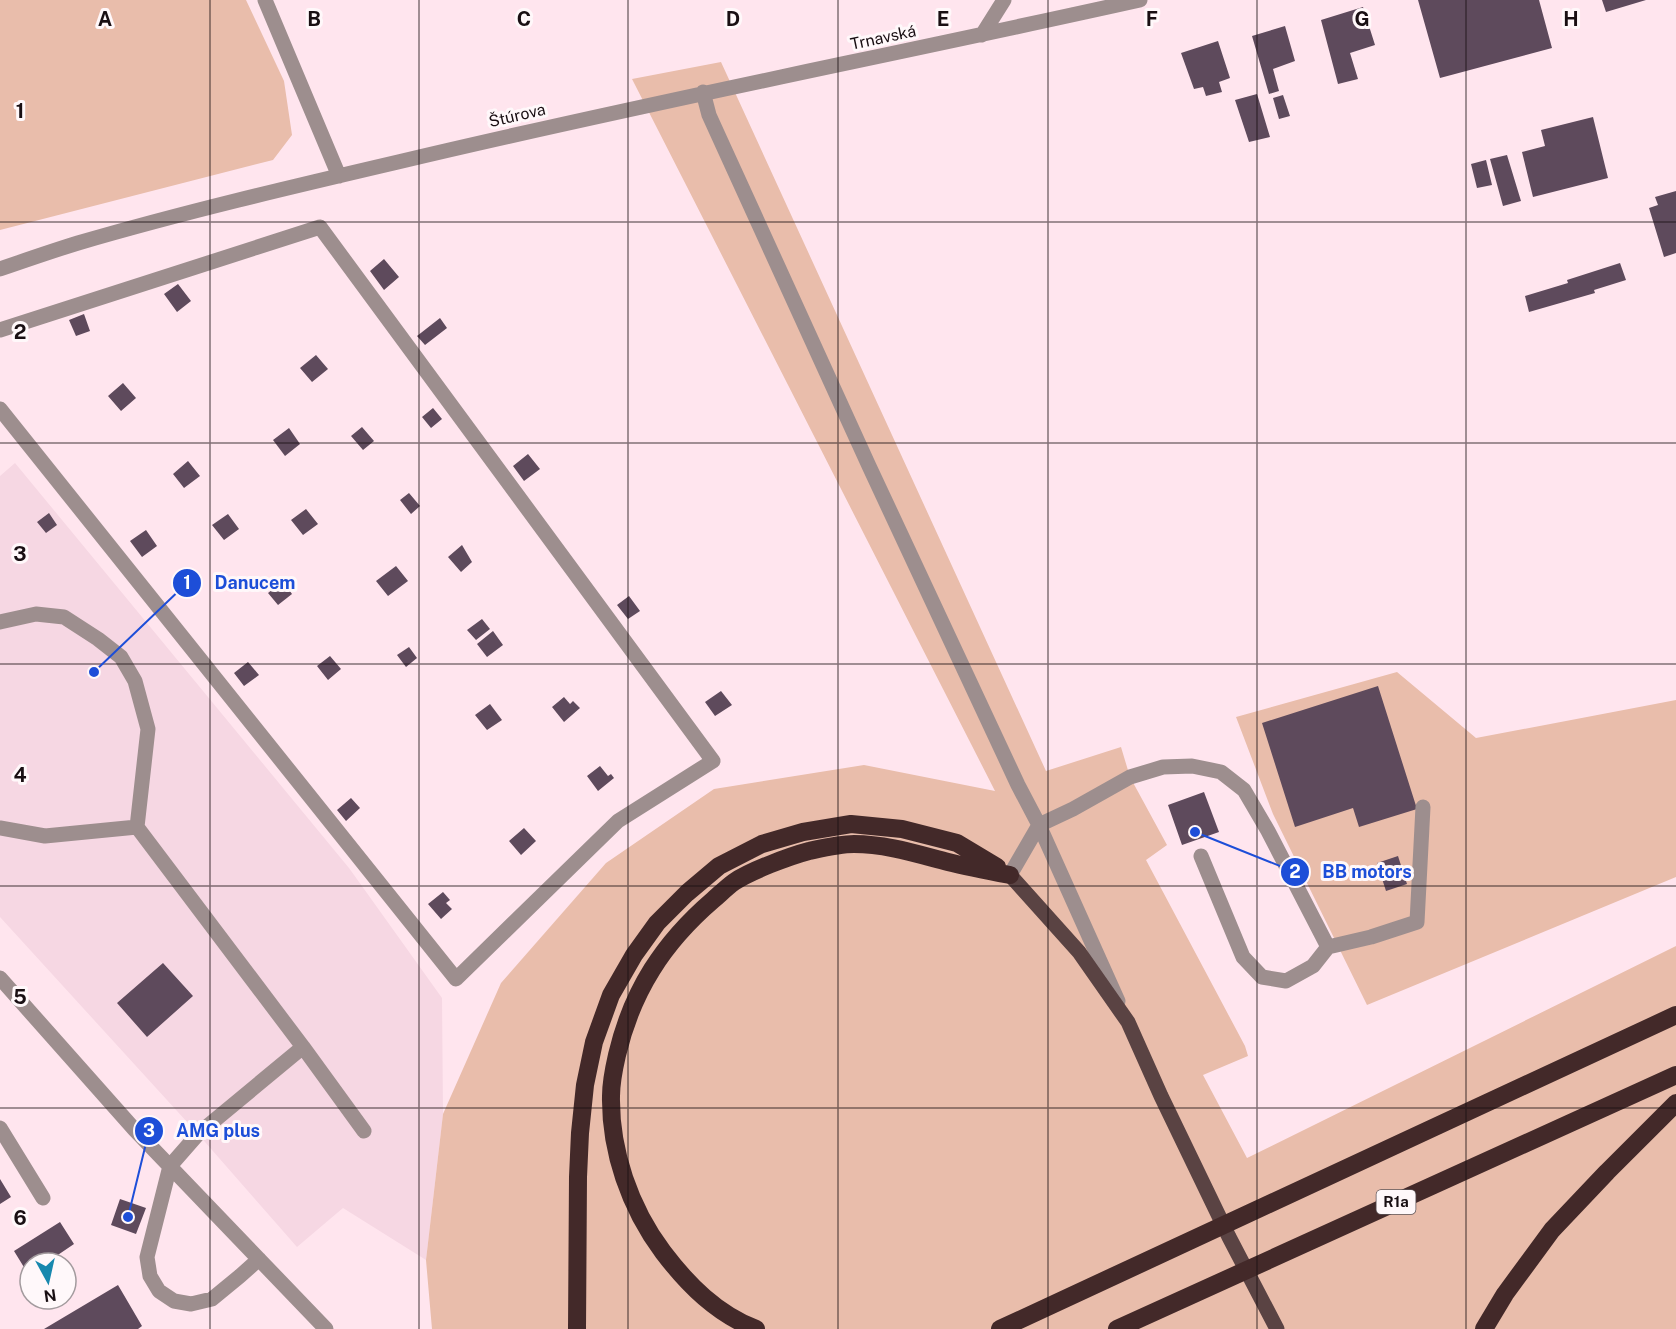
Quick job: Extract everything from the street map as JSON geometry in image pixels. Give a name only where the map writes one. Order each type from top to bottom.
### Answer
[{"type":"highway","points":[[577,1329],[578,1166],[585,1085],[594,1042],[611,995],[634,955],[657,924],[687,893],[719,866],[762,844],[803,832],[850,824],[902,829],[957,843],[1010,875]]},
{"type":"highway","points":[[756,1329],[740,1323],[705,1299],[678,1272],[652,1238],[630,1195],[617,1152],[611,1095],[614,1069],[624,1028],[642,984],[671,941],[703,909],[735,882],[771,864],[809,851],[854,844],[898,849],[1010,875]]},
{"type":"highway","points":[[1000,1329],[1676,1015]]},
{"type":"highway","name":"R1a","points":[[1117,1329],[1676,1075]]},
{"type":"highway","points":[[1484,1329],[1505,1294],[1552,1230],[1606,1172],[1676,1103]]},
{"type":"main road","points":[[1010,875],[1079,952],[1128,1022],[1228,1237],[1277,1329]]},
{"type":"street","points":[[265,0],[339,176]]},
{"type":"street","points":[[982,35],[1004,0]]},
{"type":"street","name":"Trnavská","points":[[703,92],[1140,0]]},
{"type":"street","points":[[703,92],[718,137],[868,466],[1039,825],[1128,1022]]},
{"type":"street","name":"Štúrova","points":[[0,269],[76,243],[339,176],[703,92]]},
{"type":"street","points":[[0,330],[320,227],[713,760],[618,821],[456,980],[0,409]]},
{"type":"street","points":[[0,622],[36,614],[64,617],[121,657],[135,681],[148,729],[137,827],[364,1131]]},
{"type":"street","points":[[1010,875],[1039,825],[1130,777],[1163,767],[1192,766],[1221,772],[1244,790],[1268,831],[1328,947]]},
{"type":"street","points":[[1201,856],[1243,957],[1263,978],[1286,981],[1313,966],[1328,947],[1371,937],[1417,922],[1423,807]]},
{"type":"street","points":[[0,828],[45,836],[137,827]]},
{"type":"street","points":[[0,978],[134,1129],[326,1329]]},
{"type":"street","points":[[259,1259],[212,1299],[191,1304],[174,1300],[159,1291],[150,1276],[147,1257],[170,1166],[198,1134],[303,1047]]},
{"type":"street","points":[[0,1128],[43,1198]]},
{"type":"shaded area","points":[[0,0],[246,0],[284,81],[292,135],[273,160],[0,230]]},
{"type":"shaded area","points":[[721,62],[1046,771],[1121,747],[1130,777],[1167,845],[1146,860],[1245,1046],[1248,1056],[1203,1075],[1247,1158],[1676,946],[1676,1329],[432,1329],[426,1260],[443,1114],[501,983],[606,863],[714,789],[864,765],[995,791],[632,79]]},
{"type":"shaded area","points":[[15,463],[349,868],[442,998],[443,1114],[426,1260],[343,1208],[297,1247],[198,1134],[0,917],[0,476]]},
{"type":"shaded area","points":[[1397,672],[1476,738],[1676,700],[1676,877],[1367,1005],[1273,814],[1236,717]]},
{"type":"building","points":[[1418,0],[1539,0],[1552,48],[1440,78]]},
{"type":"building","points":[[1602,0],[1646,0],[1606,12]]},
{"type":"building","points":[[1363,7],[1375,45],[1350,53],[1358,79],[1338,84],[1321,20]]},
{"type":"building","points":[[1285,26],[1295,61],[1273,69],[1279,91],[1269,94],[1252,36]]},
{"type":"building","points":[[1218,41],[1230,78],[1219,82],[1222,92],[1206,96],[1203,87],[1194,89],[1181,53]]},
{"type":"building","points":[[1257,94],[1270,137],[1249,142],[1235,100]]},
{"type":"building","points":[[1283,95],[1290,116],[1279,119],[1273,98]]},
{"type":"building","points":[[1593,117],[1608,178],[1533,197],[1522,152],[1545,146],[1541,130]]},
{"type":"building","points":[[1507,155],[1521,201],[1503,206],[1490,159]]},
{"type":"building","points":[[1486,160],[1492,185],[1477,188],[1471,164]]},
{"type":"building","points":[[1676,191],[1676,253],[1664,257],[1649,208],[1658,205],[1655,197]]},
{"type":"building","points":[[384,259],[399,277],[384,290],[370,271]]},
{"type":"building","points":[[1620,263],[1626,280],[1594,290],[1595,293],[1529,312],[1525,296],[1568,283],[1567,280]]},
{"type":"building","points":[[178,284],[191,301],[177,312],[164,294]]},
{"type":"building","points":[[84,314],[90,331],[76,336],[69,320]]},
{"type":"building","points":[[440,318],[447,328],[425,345],[417,336]]},
{"type":"building","points":[[316,355],[328,369],[312,382],[300,368]]},
{"type":"building","points":[[123,383],[136,398],[121,411],[108,396]]},
{"type":"building","points":[[433,408],[442,419],[431,428],[422,417]]},
{"type":"building","points":[[362,427],[374,441],[363,450],[351,436]]},
{"type":"building","points":[[289,428],[300,444],[285,456],[273,440]]},
{"type":"building","points":[[528,454],[540,469],[524,481],[513,466]]},
{"type":"building","points":[[188,461],[200,476],[184,488],[173,474]]},
{"type":"building","points":[[409,493],[420,506],[411,514],[400,500]]},
{"type":"building","points":[[306,509],[318,524],[303,535],[291,520]]},
{"type":"building","points":[[49,513],[57,525],[46,533],[37,522]]},
{"type":"building","points":[[228,514],[239,529],[224,540],[212,525]]},
{"type":"building","points":[[146,530],[157,546],[142,557],[130,541]]},
{"type":"building","points":[[462,545],[472,562],[461,572],[448,557]]},
{"type":"building","points":[[396,566],[408,581],[388,596],[376,581]]},
{"type":"building","points":[[283,581],[292,594],[278,605],[268,593]]},
{"type":"building","points":[[629,596],[640,611],[628,619],[617,605]]},
{"type":"building","points":[[482,619],[490,629],[476,640],[467,630]]},
{"type":"building","points":[[493,631],[503,645],[487,657],[477,644]]},
{"type":"building","points":[[409,647],[417,658],[406,667],[397,655]]},
{"type":"building","points":[[330,656],[341,669],[328,680],[317,666]]},
{"type":"building","points":[[248,662],[259,675],[244,686],[234,673]]},
{"type":"building","points":[[1378,686],[1417,809],[1359,827],[1353,808],[1295,827],[1262,723]]},
{"type":"building","points":[[721,691],[732,705],[715,716],[705,702]]},
{"type":"building","points":[[564,697],[570,704],[573,701],[580,708],[564,722],[552,707]]},
{"type":"building","points":[[490,704],[502,720],[487,730],[475,715]]},
{"type":"building","points":[[600,766],[608,776],[611,774],[614,778],[598,791],[587,776]]},
{"type":"building","points":[[1204,792],[1219,832],[1182,845],[1168,805]]},
{"type":"building","points":[[351,798],[360,808],[346,821],[337,810]]},
{"type":"building","points":[[524,828],[536,841],[521,855],[509,841]]},
{"type":"building","points":[[1398,856],[1407,884],[1386,891],[1377,863]]},
{"type":"building","points":[[443,892],[450,900],[446,903],[452,909],[441,919],[428,904]]},
{"type":"building","points":[[163,963],[193,996],[147,1037],[117,1003]]},
{"type":"building","points":[[0,1179],[11,1197],[0,1204]]},
{"type":"building","points":[[120,1199],[146,1208],[136,1234],[111,1225]]},
{"type":"building","points":[[60,1222],[74,1244],[64,1251],[18,1251],[18,1258],[14,1251]]},
{"type":"building","points":[[118,1285],[142,1326],[138,1329],[44,1329],[78,1311],[78,1309]]},
{"type":"place","name":"Danucem","points":[[94,672]]},
{"type":"place","name":"BB motors","points":[[1195,832]]},
{"type":"place","name":"AMG plus","points":[[128,1217]]}]
